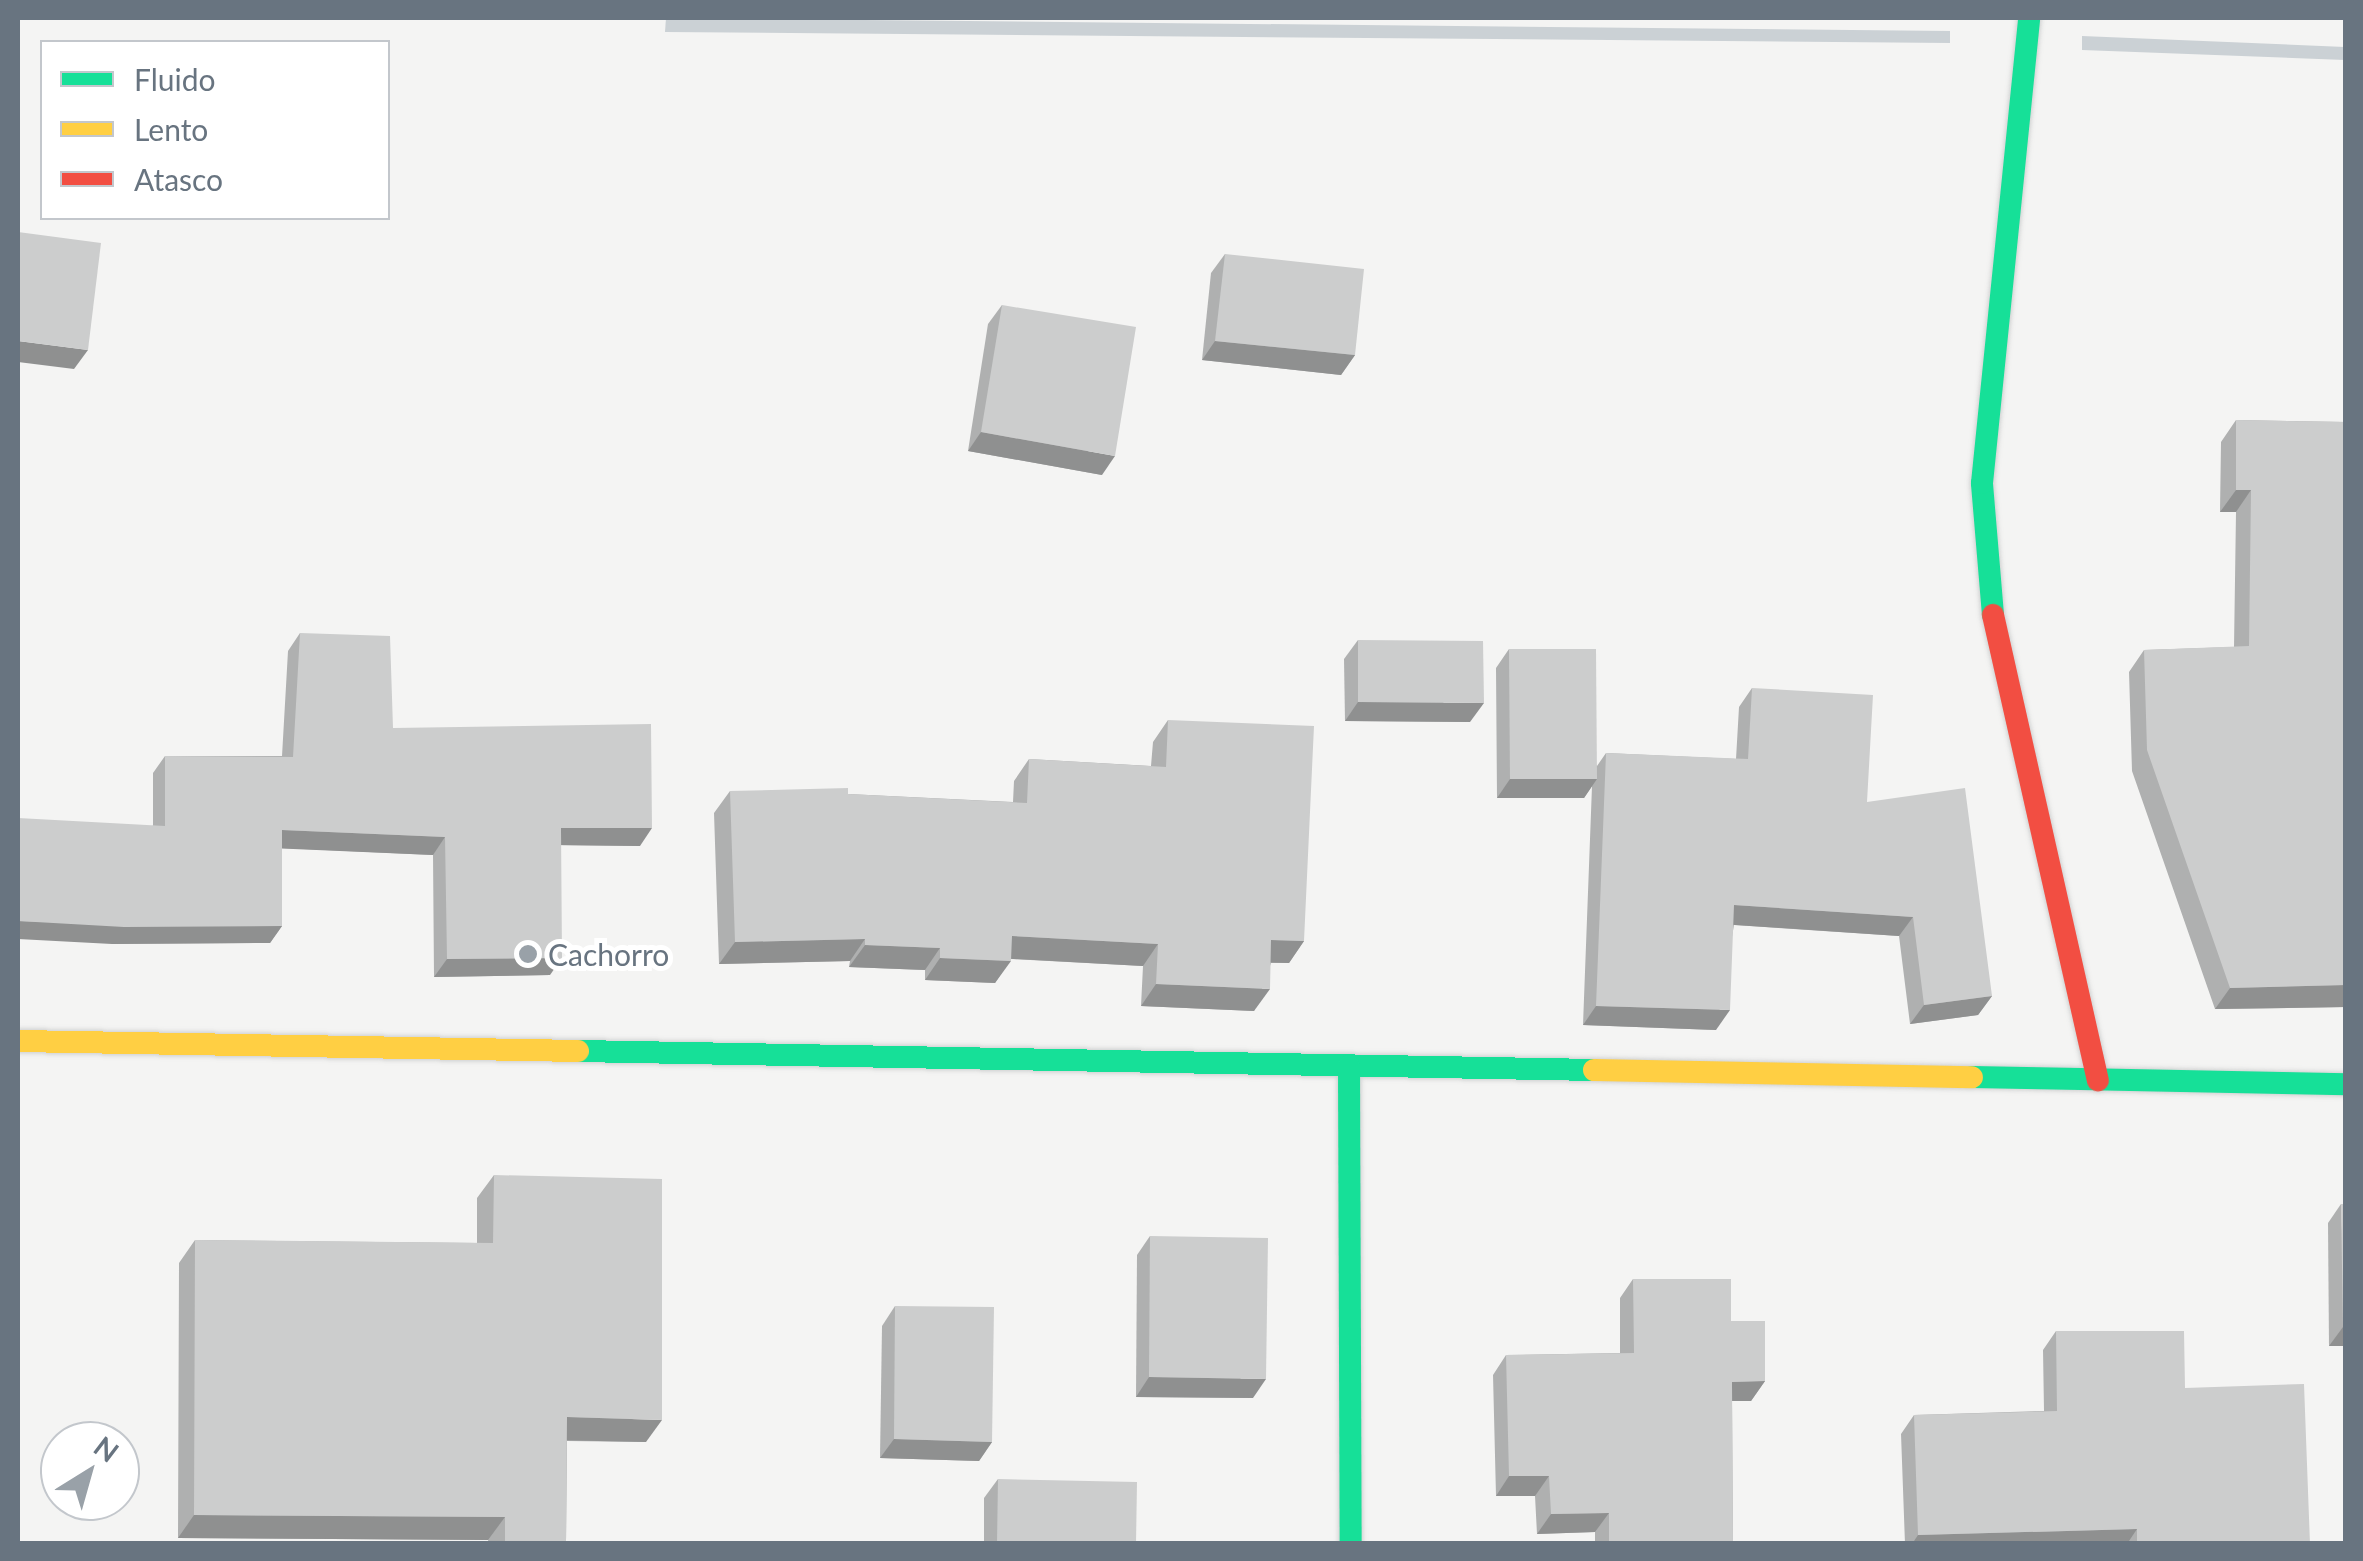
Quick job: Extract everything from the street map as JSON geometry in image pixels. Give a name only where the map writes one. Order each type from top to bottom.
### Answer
[{"type":"street","points":[[2029,18],[1984,502],[1990,601],[2098,1080]]},
{"type":"street","points":[[18,1041],[2346,1084]]},
{"type":"street","points":[[1350,1066],[1351,1544]]},
{"type":"shaded area","points":[[666,18],[1950,31],[1950,43],[665,32]]},
{"type":"shaded area","points":[[2082,36],[2345,47],[2345,60],[2082,50]]},
{"type":"building","points":[[18,232],[101,243],[88,350],[18,341]]},
{"type":"building","points":[[1225,254],[1364,269],[1355,355],[1215,341]]},
{"type":"building","points":[[1002,305],[1136,327],[1115,456],[981,432]]},
{"type":"building","points":[[2236,420],[2346,422],[2346,985],[2230,988],[2147,750],[2144,650],[2249,646],[2251,490],[2236,490]]},
{"type":"building","points":[[300,633],[390,636],[393,728],[651,724],[652,828],[561,828],[562,958],[447,959],[445,837],[282,830],[282,926],[124,927],[18,921],[18,818],[165,826],[165,756],[293,757]]},
{"type":"building","points":[[1358,640],[1483,641],[1484,703],[1358,702]]},
{"type":"building","points":[[1509,649],[1596,649],[1597,779],[1510,779]]},
{"type":"building","points":[[1752,688],[1873,695],[1867,802],[1965,788],[1992,996],[1924,1005],[1913,917],[1734,905],[1730,1010],[1596,1006],[1606,753],[1748,759]]},
{"type":"building","points":[[1168,720],[1314,726],[1304,941],[1271,940],[1270,989],[1156,984],[1158,944],[1012,936],[1011,961],[940,958],[940,948],[865,945],[865,939],[735,942],[730,791],[848,788],[848,794],[1027,803],[1029,759],[1166,767]]},
{"type":"building","points":[[494,1175],[662,1179],[662,1420],[567,1417],[566,1543],[505,1542],[505,1517],[194,1515],[195,1240],[493,1243]]},
{"type":"building","points":[[2341,1204],[2346,1204],[2346,1327],[2343,1327]]},
{"type":"building","points":[[1150,1236],[1268,1238],[1266,1379],[1149,1377]]},
{"type":"building","points":[[1633,1279],[1731,1279],[1731,1321],[1765,1321],[1765,1381],[1732,1382],[1733,1544],[1609,1544],[1609,1513],[1551,1514],[1549,1476],[1509,1476],[1506,1355],[1634,1353]]},
{"type":"building","points":[[895,1306],[994,1307],[992,1442],[894,1439]]},
{"type":"building","points":[[2056,1331],[2184,1331],[2185,1388],[2304,1384],[2310,1544],[2137,1544],[2137,1529],[1918,1535],[1914,1415],[2057,1411]]},
{"type":"building","points":[[998,1479],[1137,1482],[1136,1544],[997,1544]]},
{"type":"traffic: fast","points":[[1993,615],[1982,483],[2029,18]]},
{"type":"traffic: fast","points":[[578,1051],[1594,1070]]},
{"type":"traffic: fast","points":[[1349,1066],[1351,1544]]},
{"type":"traffic: fast","points":[[1972,1077],[2346,1084]]},
{"type":"traffic: slow","points":[[18,1041],[578,1051]]},
{"type":"traffic: slow","points":[[1594,1070],[1972,1077]]},
{"type":"traffic: jam","points":[[1993,615],[2098,1080]]},
{"type":"place","name":"Cachorro","points":[[528,954]]}]
